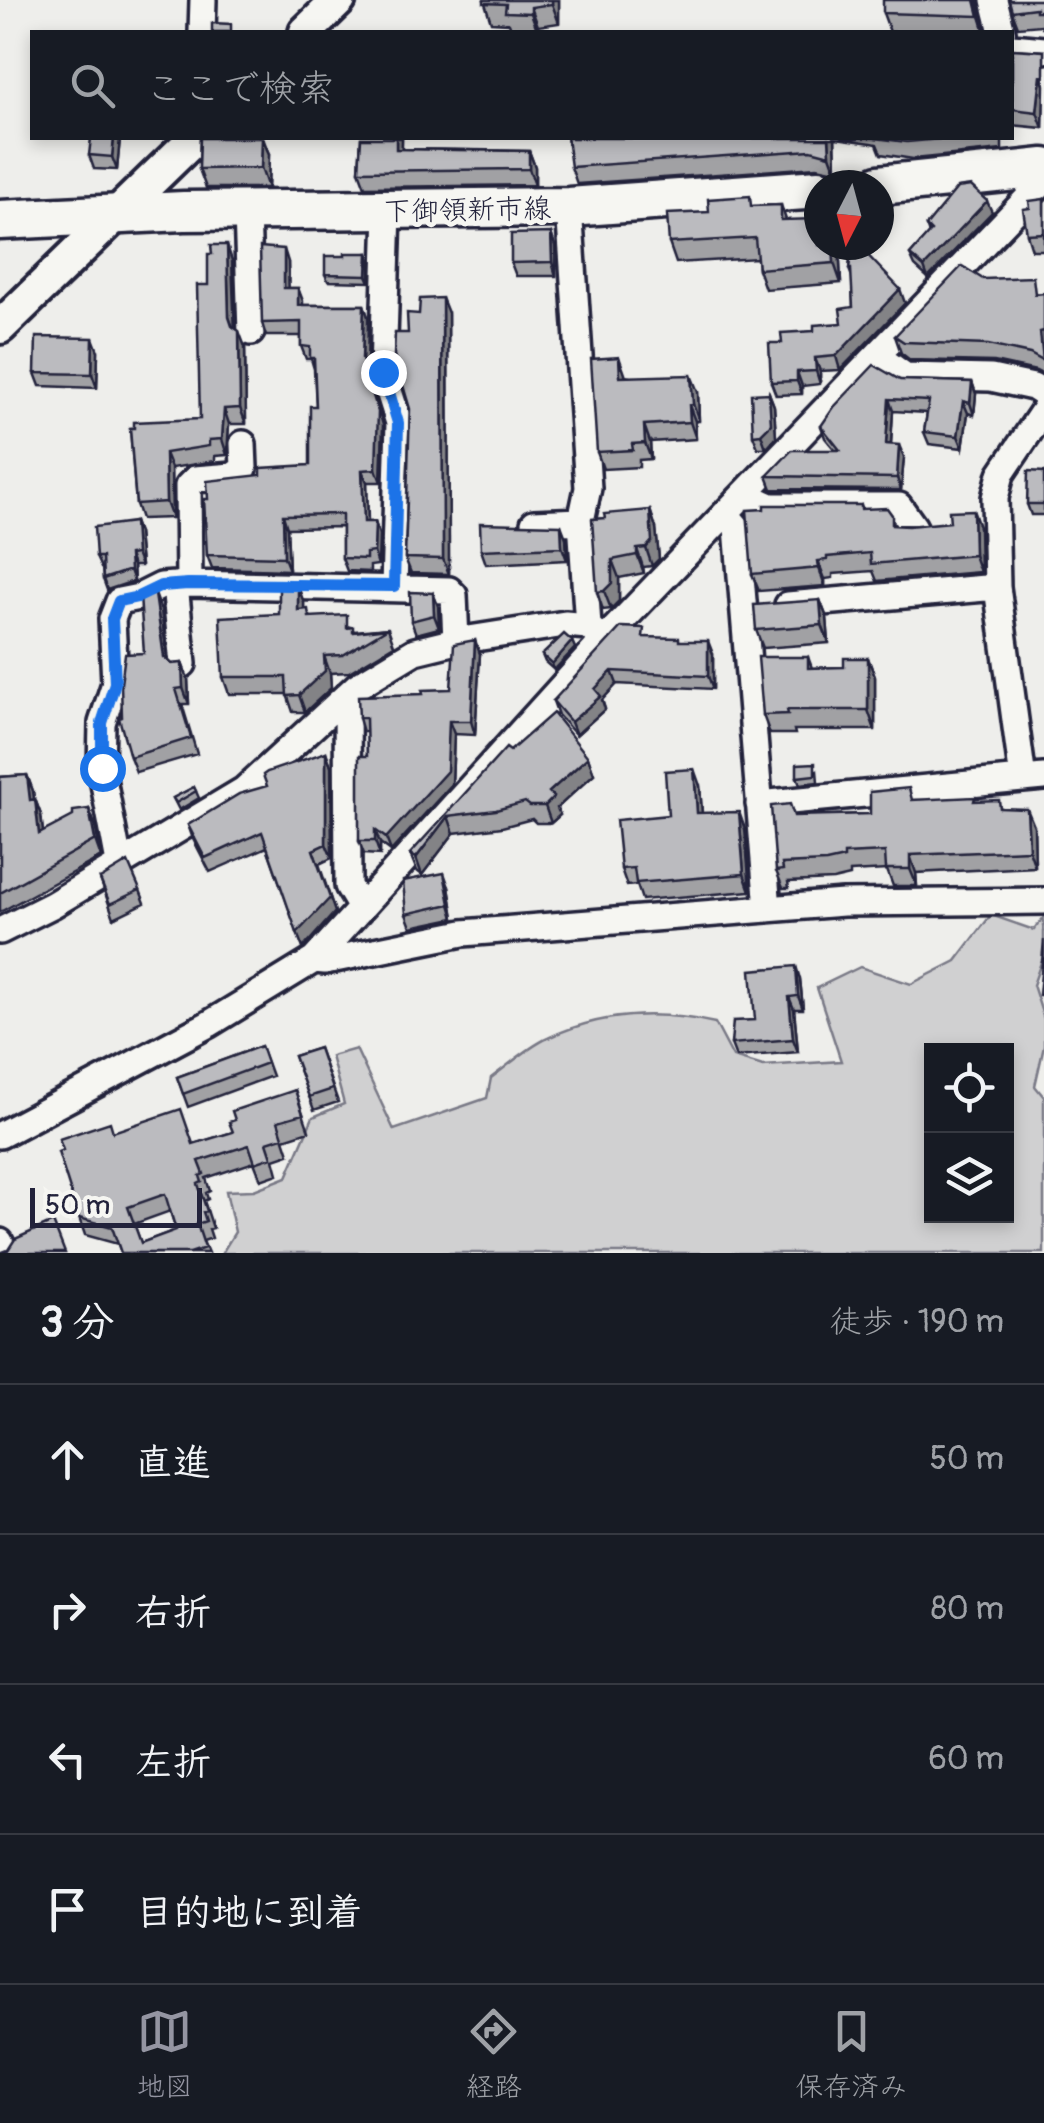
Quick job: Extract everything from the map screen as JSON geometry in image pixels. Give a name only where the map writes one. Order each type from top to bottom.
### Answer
[{"type":"main road","points":[[894,183],[1044,168]]},
{"type":"main road","name":"下御領新市線","points":[[0,220],[114,214],[569,207],[804,191]]},
{"type":"street","points":[[202,30],[203,0]]},
{"type":"street","points":[[308,30],[339,0]]},
{"type":"street","points":[[994,0],[1002,30]]},
{"type":"street","points":[[1014,47],[1044,50]]},
{"type":"street","points":[[0,327],[193,140]]},
{"type":"street","points":[[0,1135],[209,1024],[314,960],[596,634],[726,514],[1044,180]]},
{"type":"street","points":[[569,207],[588,488],[581,521],[596,634]]},
{"type":"street","points":[[388,210],[383,372],[398,423],[394,586]]},
{"type":"street","points":[[247,212],[251,332]]},
{"type":"street","points":[[877,356],[906,376],[991,378],[1044,394]]},
{"type":"street","points":[[759,804],[1033,778],[997,587],[995,498],[1001,474],[1044,410]]},
{"type":"street","points":[[183,664],[182,585],[188,486],[195,479],[234,476],[244,468],[243,444]]},
{"type":"street","points":[[744,494],[771,506],[898,506],[914,527]]},
{"type":"street","points":[[726,514],[737,527],[768,909]]},
{"type":"street","points":[[534,523],[581,521]]},
{"type":"street","points":[[119,864],[102,768],[102,723],[115,683],[113,610],[119,601],[161,586],[182,585],[449,590],[454,595],[456,640]]},
{"type":"street","points":[[743,608],[997,587]]},
{"type":"street","points":[[0,930],[52,906],[244,790],[347,696],[415,651],[456,640],[565,624],[596,634]]},
{"type":"street","points":[[347,696],[348,886],[360,906]]},
{"type":"street","points":[[314,960],[463,933],[844,903],[1044,901]]},
{"type":"street","points":[[0,1242],[5,1253]]},
{"type":"shaded area","points":[[991,915],[1034,930],[1044,917],[1044,954],[1033,985],[1044,1019],[1044,1046],[1035,1086],[1044,1097],[1044,1253],[222,1253],[235,1232],[226,1191],[254,1190],[287,1177],[313,1117],[344,1104],[331,1056],[356,1049],[394,1130],[487,1098],[491,1078],[533,1046],[568,1029],[610,1018],[672,1016],[715,1023],[733,1057],[763,1066],[841,1061],[817,988],[860,967],[911,984],[956,961]]},
{"type":"building","points":[[484,0],[552,0],[552,4],[531,7],[531,13],[505,12],[506,4]]},
{"type":"building","points":[[883,0],[975,0],[979,16],[883,13]]},
{"type":"building","points":[[1009,0],[1044,0],[1044,11],[1012,11]]},
{"type":"building","points":[[212,23],[231,24],[231,30],[212,30]]},
{"type":"building","points":[[1014,49],[1044,51],[1037,112],[1014,109]]},
{"type":"building","points":[[91,140],[114,140],[112,157],[89,155]]},
{"type":"building","points":[[200,140],[262,140],[261,168],[199,169]]},
{"type":"building","points":[[361,140],[396,140],[396,149],[529,151],[529,169],[359,171]]},
{"type":"building","points":[[567,140],[829,140],[830,155],[811,150],[571,167]]},
{"type":"building","points":[[971,186],[987,201],[924,267],[910,255],[931,231],[926,226],[957,188]]},
{"type":"building","points":[[750,196],[751,206],[781,205],[781,220],[804,219],[804,260],[834,263],[758,269],[755,238],[669,243],[667,214],[709,212],[708,199]]},
{"type":"building","points":[[1044,199],[1044,233],[1027,234],[1023,209],[1030,208],[1029,201]]},
{"type":"building","points":[[551,233],[552,262],[511,263],[511,234]]},
{"type":"building","points":[[211,245],[227,245],[229,317],[239,331],[240,408],[224,409],[222,439],[209,440],[209,446],[165,453],[166,502],[136,504],[130,428],[134,428],[134,422],[200,419],[197,285],[208,285]]},
{"type":"building","points":[[260,247],[284,249],[284,288],[298,288],[298,305],[364,305],[362,359],[378,412],[376,469],[362,470],[364,522],[375,522],[374,552],[366,553],[366,559],[342,558],[342,514],[283,515],[284,557],[207,555],[207,481],[261,475],[261,468],[310,465],[310,406],[316,406],[314,358],[310,358],[310,347],[301,346],[301,322],[262,323]]},
{"type":"building","points":[[368,253],[367,275],[325,274],[325,256]]},
{"type":"building","points":[[850,260],[872,260],[900,289],[836,356],[815,358],[816,371],[797,372],[797,381],[771,382],[769,343],[782,343],[781,333],[814,331],[814,325],[842,323],[840,309],[853,307]]},
{"type":"building","points":[[962,266],[983,279],[1033,277],[1035,294],[1044,293],[1044,331],[1040,332],[1043,361],[1030,354],[988,345],[904,342],[895,336]]},
{"type":"building","points":[[442,298],[443,559],[405,558],[410,409],[394,355],[395,333],[408,333],[407,313],[419,314],[420,299]]},
{"type":"building","points":[[36,337],[93,338],[92,374],[35,373]]},
{"type":"building","points":[[619,357],[620,377],[691,375],[690,422],[644,425],[645,443],[632,444],[633,450],[597,452],[591,359]]},
{"type":"building","points":[[874,365],[900,380],[972,382],[970,403],[963,401],[958,436],[924,432],[929,401],[889,399],[886,444],[899,445],[897,478],[767,476],[792,450],[840,450],[821,426]]},
{"type":"building","points":[[769,393],[771,424],[761,434],[753,435],[751,394]]},
{"type":"building","points":[[1028,471],[1044,472],[1044,504],[1027,504]]},
{"type":"building","points":[[764,505],[887,508],[892,525],[908,526],[950,522],[949,511],[973,510],[974,555],[871,564],[870,553],[827,557],[818,561],[819,568],[752,574],[747,510],[764,509]]},
{"type":"building","points":[[650,510],[652,541],[646,548],[637,549],[637,555],[612,560],[612,583],[597,592],[592,519],[605,518],[604,514]]},
{"type":"building","points":[[134,522],[136,554],[129,555],[130,570],[103,579],[102,557],[96,557],[94,527]]},
{"type":"building","points":[[480,523],[561,525],[562,547],[481,550]]},
{"type":"building","points":[[279,586],[298,586],[298,610],[308,609],[309,617],[347,615],[347,628],[353,627],[353,632],[388,628],[343,655],[324,656],[325,671],[299,695],[287,696],[286,677],[223,677],[220,617],[279,614]]},
{"type":"building","points":[[410,592],[433,593],[434,615],[411,621]]},
{"type":"building","points":[[155,594],[164,657],[172,664],[182,663],[183,688],[176,689],[191,738],[130,757],[119,718],[125,654],[144,653],[140,596]]},
{"type":"building","points":[[820,600],[822,625],[756,630],[754,605]]},
{"type":"building","points":[[621,627],[644,628],[643,637],[708,641],[708,676],[612,671],[595,689],[601,696],[571,722],[553,701]]},
{"type":"building","points":[[564,634],[572,641],[552,664],[542,655]]},
{"type":"building","points":[[475,640],[471,721],[449,721],[447,771],[386,838],[375,830],[375,841],[359,841],[359,756],[367,756],[366,718],[359,718],[358,696],[451,689],[454,644]]},
{"type":"building","points":[[758,657],[808,657],[808,668],[844,667],[844,658],[868,658],[868,710],[787,710],[788,714],[763,715]]},
{"type":"building","points":[[553,713],[588,757],[549,792],[554,797],[545,806],[525,802],[448,816],[416,858],[410,854],[506,748],[510,751]]},
{"type":"building","points":[[326,752],[326,844],[313,850],[330,898],[297,933],[262,832],[205,858],[188,825],[239,794],[267,786],[263,775],[267,772]]},
{"type":"building","points":[[815,763],[815,775],[797,777],[797,764]]},
{"type":"building","points":[[694,769],[697,813],[739,812],[744,874],[636,883],[634,868],[621,869],[616,820],[668,815],[665,771]]},
{"type":"building","points":[[27,775],[30,800],[35,799],[39,834],[73,816],[73,811],[89,809],[95,840],[0,893],[0,777]]},
{"type":"building","points":[[194,787],[196,791],[176,803],[173,798]]},
{"type":"building","points":[[909,788],[912,800],[975,797],[974,801],[999,800],[1000,808],[1027,809],[1029,850],[910,855],[910,869],[886,869],[885,852],[844,854],[844,858],[826,862],[782,864],[783,870],[776,871],[771,806],[790,804],[794,816],[870,814],[870,792]]},
{"type":"building","points":[[128,862],[140,890],[110,904],[100,879]]},
{"type":"building","points":[[444,873],[450,904],[406,914],[403,881]]},
{"type":"building","points":[[1044,940],[1044,995],[1039,995]]},
{"type":"building","points":[[796,966],[798,996],[789,997],[793,1039],[731,1044],[733,1021],[755,1020],[751,970]]},
{"type":"building","points":[[261,1046],[267,1063],[183,1094],[177,1077]]},
{"type":"building","points":[[319,1048],[333,1089],[309,1097],[294,1056]]},
{"type":"building","points":[[295,1090],[303,1114],[278,1121],[283,1137],[267,1142],[272,1157],[255,1163],[249,1145],[199,1161],[204,1174],[198,1184],[207,1211],[203,1212],[206,1221],[197,1224],[205,1248],[190,1253],[121,1253],[112,1227],[79,1218],[58,1152],[63,1150],[59,1139],[110,1122],[113,1132],[181,1109],[193,1144],[233,1132],[229,1122],[235,1120],[232,1111]],"holes":[[[165,1194],[176,1230],[141,1243],[128,1207]]]},
{"type":"building","points":[[53,1222],[65,1253],[0,1253],[8,1250],[15,1239]]},
{"type":"route","points":[[102,768],[102,723],[115,683],[112,619],[119,601],[161,586],[188,584],[394,586],[398,423],[383,372]]}]
